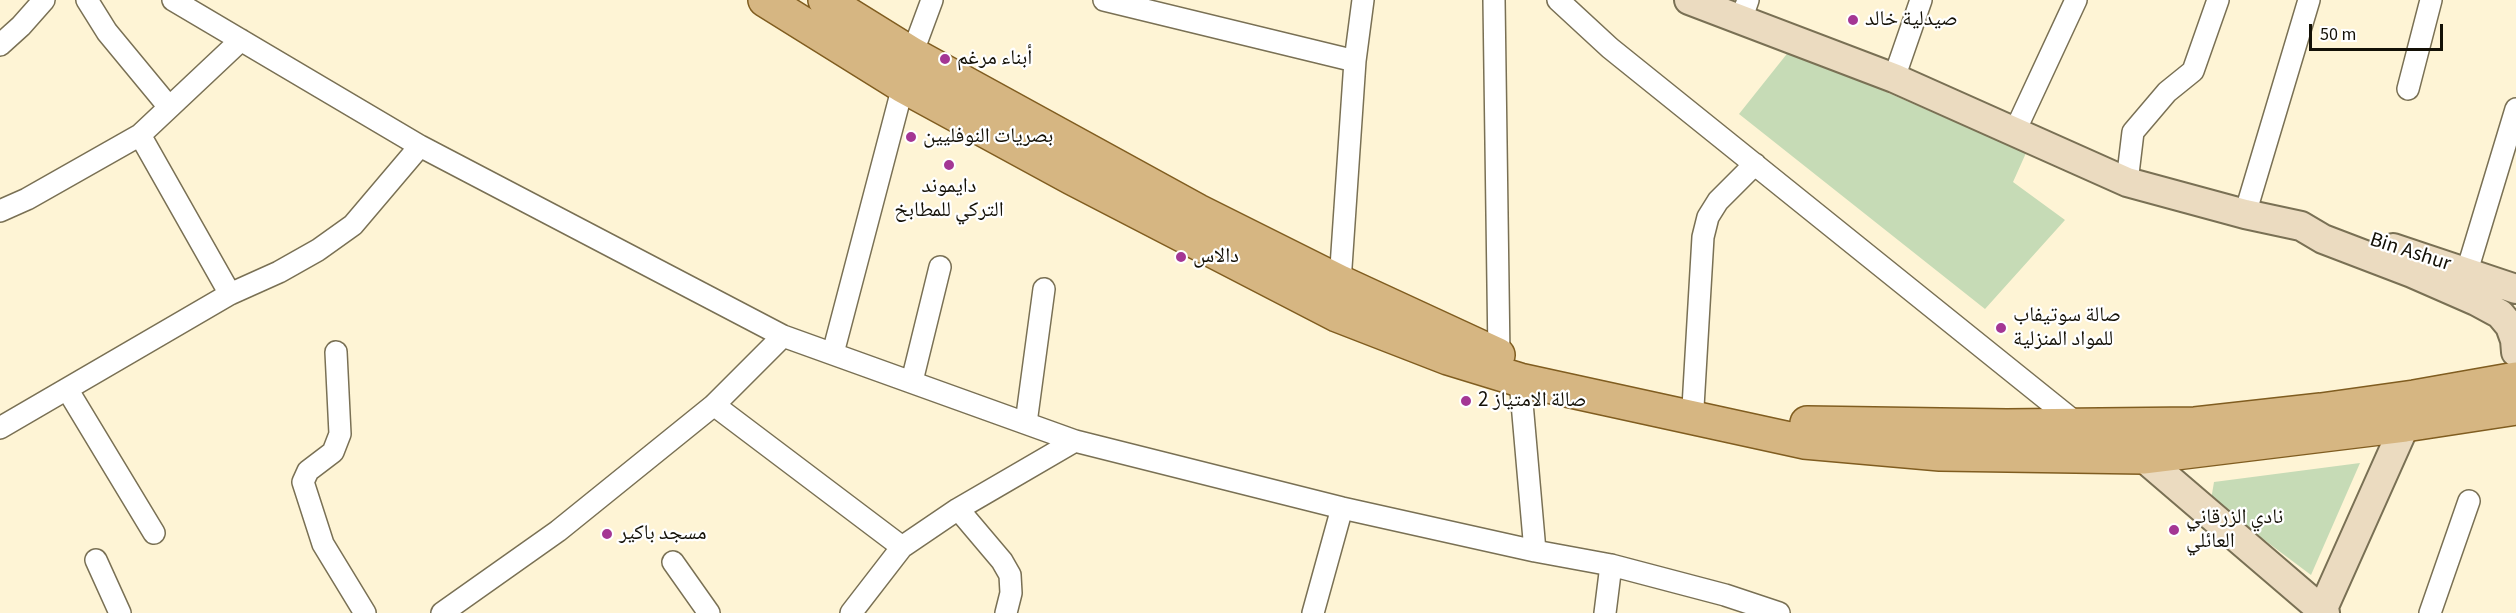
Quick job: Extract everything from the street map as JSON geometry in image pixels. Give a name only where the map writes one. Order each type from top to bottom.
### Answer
[{"type":"main road","points":[[765,0],[903,86],[1191,223],[1340,282],[1509,368],[1608,394],[1787,423],[2081,426],[2195,424],[2414,398],[2514,375]]},
{"type":"main road","points":[[825,0],[1191,223],[1337,315],[1448,358],[1509,368],[1804,442],[1940,454],[2143,457],[2405,425],[2514,375]]},
{"type":"street","points":[[0,45],[44,0]]},
{"type":"street","points":[[87,0],[107,32],[169,108]]},
{"type":"street","points":[[173,0],[420,146],[783,336],[1075,441],[1342,508],[1535,551],[1611,565],[1724,604],[1779,613]]},
{"type":"street","points":[[912,54],[932,0]]},
{"type":"street","points":[[1104,0],[1355,61]]},
{"type":"street","points":[[1340,282],[1355,61],[1363,0]]},
{"type":"street","points":[[1494,0],[1509,368],[1535,551]]},
{"type":"street","points":[[1558,0],[1610,48],[2081,426]]},
{"type":"street","points":[[1689,0],[1744,10],[2127,182],[2245,214],[2301,226],[2324,239],[2476,301],[2500,314],[2510,326],[2515,340],[2514,375]]},
{"type":"street","points":[[1894,78],[1921,0]]},
{"type":"street","points":[[2015,131],[2076,0]]},
{"type":"street","points":[[2127,182],[2133,132],[2167,92],[2193,71],[2218,0]]},
{"type":"street","points":[[2245,214],[2308,0]]},
{"type":"street","points":[[2408,89],[2431,0]]},
{"type":"street","points":[[0,212],[140,135],[241,40]]},
{"type":"street","points":[[833,353],[903,86]]},
{"type":"street","points":[[2467,271],[2514,122]]},
{"type":"street","points":[[140,135],[230,294]]},
{"type":"street","points":[[0,429],[230,294],[318,250],[353,225],[420,146]]},
{"type":"street","points":[[1693,408],[1703,237],[1708,216],[1718,201],[1755,165]]},
{"type":"street","name":"Bin Ashur","points":[[2301,226],[2334,230],[2467,271],[2516,289]]},
{"type":"street","points":[[912,381],[940,267]]},
{"type":"street","points":[[1026,423],[1044,289]]},
{"type":"street","points":[[442,613],[558,531],[714,405],[783,336]]},
{"type":"street","points":[[336,352],[340,434],[333,452],[308,471],[303,482],[323,544],[365,613]]},
{"type":"street","points":[[67,389],[154,533]]},
{"type":"street","points":[[714,405],[902,548]]},
{"type":"street","points":[[2143,457],[2323,612],[2405,425]]},
{"type":"street","points":[[851,613],[902,548],[958,509],[1075,441]]},
{"type":"street","points":[[2430,613],[2469,501]]},
{"type":"street","points":[[1312,613],[1342,508]]},
{"type":"street","points":[[958,509],[1002,561],[1010,575],[1011,593],[1006,613]]},
{"type":"street","points":[[96,560],[120,613]]},
{"type":"street","points":[[673,562],[710,613]]},
{"type":"street","points":[[1605,613],[1611,565]]},
{"type":"green space","points":[[1790,50],[2026,153],[2013,182],[2065,220],[1985,309],[1739,114]]},
{"type":"green space","points":[[2360,463],[2311,575],[2211,500],[2214,482]]},
{"type":"place","name":"صيدلية خالد","points":[[1853,20]]},
{"type":"place","name":"أبناء مرغم","points":[[945,59]]},
{"type":"place","name":"بصريات النوفليين","points":[[911,137]]},
{"type":"place","name":"دايموند التركي للمطابخ","points":[[949,165]]},
{"type":"place","name":"دالاس","points":[[1181,257]]},
{"type":"place","name":"صالة سوتيفاب للمواد المنزلية","points":[[2001,328]]},
{"type":"place","name":"صالة الامتياز 2","points":[[1466,401]]},
{"type":"place","name":"نادي الزرقاني العائلي","points":[[2174,530]]},
{"type":"place","name":"مسجد باكير","points":[[607,534]]}]
